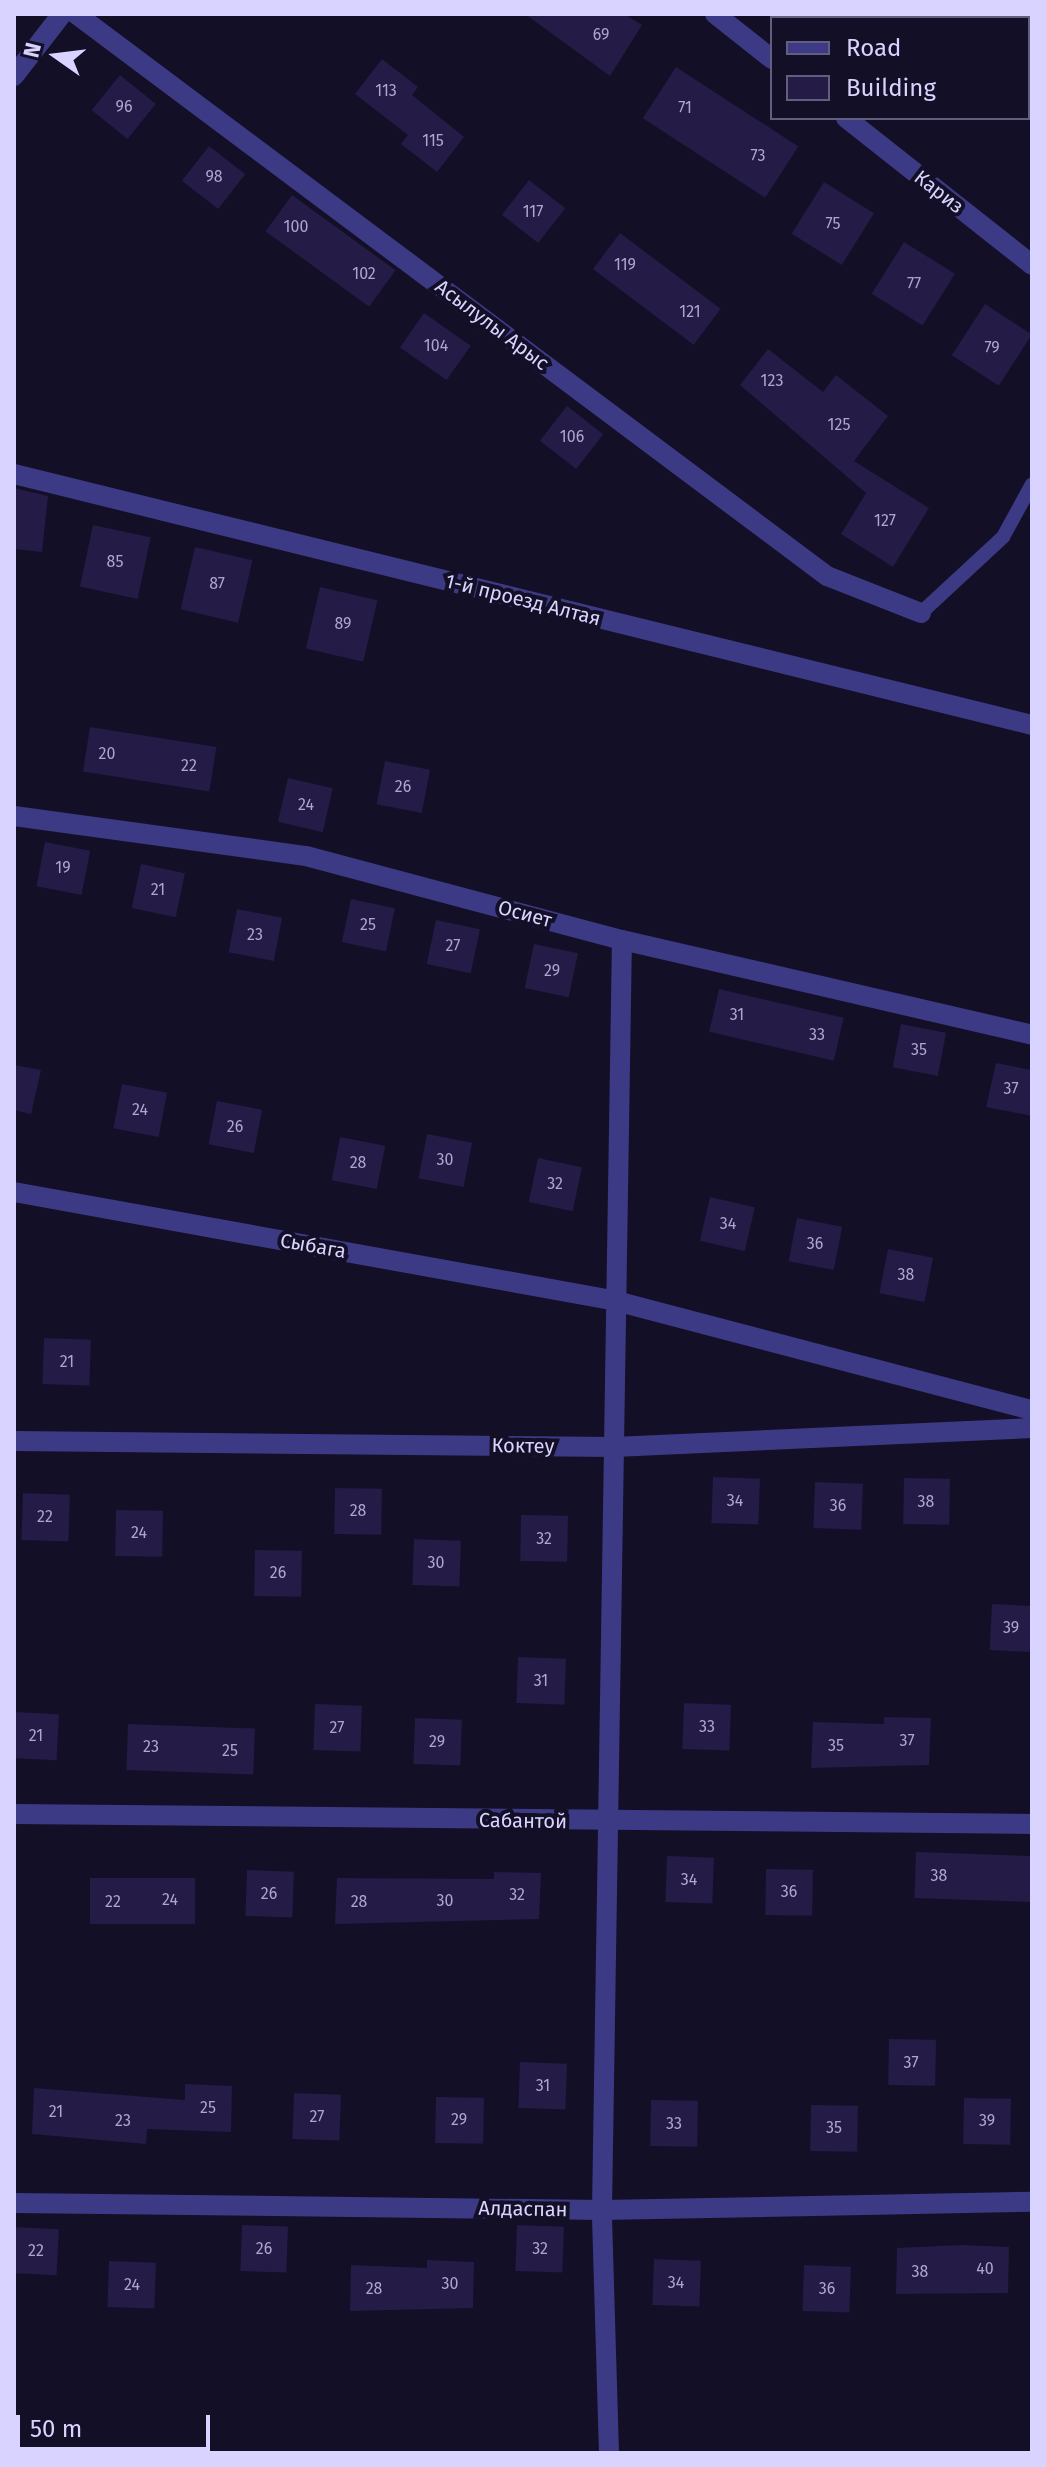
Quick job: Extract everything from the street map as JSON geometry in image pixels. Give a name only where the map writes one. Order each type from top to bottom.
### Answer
[{"type":"street","points":[[14,76],[62,14]]},
{"type":"street","name":"Асылулы Арыс","points":[[76,14],[827,576],[921,613]]},
{"type":"street","points":[[715,14],[770,57]]},
{"type":"street","name":"Кариз","points":[[849,120],[1032,265]]},
{"type":"street","name":"1-й проезд Алтая","points":[[14,474],[1032,725]]},
{"type":"street","name":"Осиет","points":[[14,816],[306,856],[622,940],[1032,1035]]},
{"type":"street","points":[[609,2453],[602,2210],[614,1447],[612,1300],[622,940]]},
{"type":"street","name":"Сыбага","points":[[14,1192],[612,1300],[1032,1410]]},
{"type":"street","name":"Коктеу","points":[[14,1441],[614,1447],[1032,1428]]},
{"type":"street","name":"Сабантой","points":[[14,1814],[1032,1824]]},
{"type":"street","name":"Алдаспан","points":[[14,2203],[602,2210],[1032,2202]]},
{"type":"lane","points":[[921,613],[1003,537],[1032,484]]},
{"type":"building","points":[[525,14],[624,14],[642,25],[610,76]]},
{"type":"building","points":[[382,59],[418,87],[412,95],[464,137],[437,172],[401,144],[408,135],[355,94]]},
{"type":"building","points":[[676,67],[798,147],[765,198],[643,118]]},
{"type":"building","points":[[120,75],[156,104],[127,139],[92,110]]},
{"type":"building","points":[[209,146],[245,174],[218,209],[182,181]]},
{"type":"building","points":[[529,180],[565,208],[538,243],[502,215]]},
{"type":"building","points":[[824,182],[874,213],[842,265],[792,234]]},
{"type":"building","points":[[292,195],[396,270],[369,307],[266,231]]},
{"type":"building","points":[[620,233],[721,309],[694,345],[593,269]]},
{"type":"building","points":[[904,242],[955,274],[923,326],[872,294]]},
{"type":"building","points":[[985,304],[1032,334],[999,386],[952,355]]},
{"type":"building","points":[[424,313],[471,346],[447,380],[400,347]]},
{"type":"building","points":[[768,349],[823,392],[836,375],[888,416],[854,461],[929,508],[893,567],[841,534],[866,493],[740,385]]},
{"type":"building","points":[[567,406],[603,434],[576,469],[540,441]]},
{"type":"building","points":[[14,488],[48,496],[42,552],[14,549]]},
{"type":"building","points":[[93,525],[151,537],[138,599],[80,587]]},
{"type":"building","points":[[195,547],[252,560],[238,623],[181,609]]},
{"type":"building","points":[[320,587],[377,600],[363,662],[306,648]]},
{"type":"building","points":[[90,727],[216,747],[209,791],[83,771]]},
{"type":"building","points":[[385,761],[430,770],[422,813],[377,804]]},
{"type":"building","points":[[288,778],[333,788],[323,832],[278,822]]},
{"type":"building","points":[[45,842],[90,851],[82,895],[36,886]]},
{"type":"building","points":[[141,864],[185,873],[176,917],[132,908]]},
{"type":"building","points":[[351,899],[395,908],[386,951],[342,942]]},
{"type":"building","points":[[237,909],[282,918],[274,961],[229,952]]},
{"type":"building","points":[[436,920],[480,929],[471,973],[427,964]]},
{"type":"building","points":[[534,944],[578,953],[569,997],[525,988]]},
{"type":"building","points":[[719,989],[844,1018],[834,1061],[709,1032]]},
{"type":"building","points":[[901,1024],[946,1033],[938,1076],[893,1067]]},
{"type":"building","points":[[996,1063],[1032,1070],[1032,1116],[986,1107]]},
{"type":"building","points":[[14,1065],[41,1070],[31,1114],[14,1110]]},
{"type":"building","points":[[122,1084],[167,1093],[159,1137],[113,1128]]},
{"type":"building","points":[[217,1101],[262,1110],[254,1153],[209,1144]]},
{"type":"building","points":[[427,1134],[472,1143],[464,1187],[418,1178]]},
{"type":"building","points":[[340,1137],[385,1146],[377,1189],[332,1180]]},
{"type":"building","points":[[538,1158],[582,1167],[573,1211],[529,1202]]},
{"type":"building","points":[[710,1197],[755,1207],[745,1251],[700,1241]]},
{"type":"building","points":[[797,1218],[842,1227],[834,1270],[789,1261]]},
{"type":"building","points":[[888,1249],[933,1258],[925,1302],[879,1293]]},
{"type":"building","points":[[44,1338],[91,1340],[89,1386],[42,1384]]},
{"type":"building","points":[[713,1477],[760,1479],[758,1525],[711,1523]]},
{"type":"building","points":[[904,1478],[950,1479],[949,1525],[903,1524]]},
{"type":"building","points":[[815,1482],[863,1484],[861,1530],[813,1528]]},
{"type":"building","points":[[335,1488],[382,1489],[381,1535],[334,1534]]},
{"type":"building","points":[[23,1493],[70,1495],[68,1542],[21,1540]]},
{"type":"building","points":[[116,1510],[163,1511],[162,1557],[115,1556]]},
{"type":"building","points":[[521,1515],[568,1516],[567,1562],[520,1561]]},
{"type":"building","points":[[414,1539],[461,1541],[459,1587],[412,1585]]},
{"type":"building","points":[[255,1550],[302,1551],[301,1597],[254,1596]]},
{"type":"building","points":[[992,1604],[1032,1606],[1030,1652],[990,1650]]},
{"type":"building","points":[[518,1657],[566,1659],[564,1705],[516,1703]]},
{"type":"building","points":[[684,1703],[731,1705],[729,1751],[682,1749]]},
{"type":"building","points":[[315,1704],[362,1706],[360,1752],[313,1750]]},
{"type":"building","points":[[14,1712],[59,1714],[57,1760],[14,1758]]},
{"type":"building","points":[[884,1717],[931,1718],[929,1765],[811,1768],[813,1722],[884,1724]]},
{"type":"building","points":[[415,1718],[462,1720],[460,1766],[413,1764]]},
{"type":"building","points":[[128,1724],[255,1728],[253,1774],[126,1770]]},
{"type":"building","points":[[916,1852],[1032,1856],[1030,1902],[914,1898]]},
{"type":"building","points":[[667,1856],[714,1858],[712,1904],[665,1902]]},
{"type":"building","points":[[766,1869],[813,1870],[812,1916],[765,1915]]},
{"type":"building","points":[[247,1870],[294,1872],[292,1918],[245,1916]]},
{"type":"building","points":[[494,1872],[541,1873],[539,1919],[335,1924],[337,1878],[494,1879]]},
{"type":"building","points":[[90,1878],[195,1878],[195,1924],[90,1924]]},
{"type":"building","points":[[889,2039],[936,2040],[935,2086],[888,2085]]},
{"type":"building","points":[[520,2062],[567,2064],[565,2110],[518,2108]]},
{"type":"building","points":[[185,2084],[232,2086],[231,2132],[147,2129],[146,2144],[32,2134],[34,2088],[185,2100]]},
{"type":"building","points":[[294,2093],[341,2095],[339,2141],[292,2139]]},
{"type":"building","points":[[436,2097],[484,2098],[483,2144],[435,2143]]},
{"type":"building","points":[[964,2098],[1011,2099],[1010,2145],[963,2144]]},
{"type":"building","points":[[651,2100],[698,2101],[697,2147],[650,2146]]},
{"type":"building","points":[[811,2105],[858,2106],[857,2152],[810,2151]]},
{"type":"building","points":[[242,2225],[288,2227],[286,2273],[240,2271]]},
{"type":"building","points":[[517,2225],[564,2227],[562,2273],[515,2271]]},
{"type":"building","points":[[14,2227],[59,2229],[57,2275],[14,2273]]},
{"type":"building","points":[[962,2245],[1009,2247],[1008,2293],[896,2294],[897,2248]]},
{"type":"building","points":[[654,2259],[701,2261],[699,2307],[652,2305]]},
{"type":"building","points":[[427,2260],[474,2262],[473,2308],[350,2311],[351,2265],[427,2268]]},
{"type":"building","points":[[109,2261],[156,2263],[154,2309],[107,2307]]},
{"type":"building","points":[[804,2265],[851,2267],[849,2313],[802,2311]]}]
